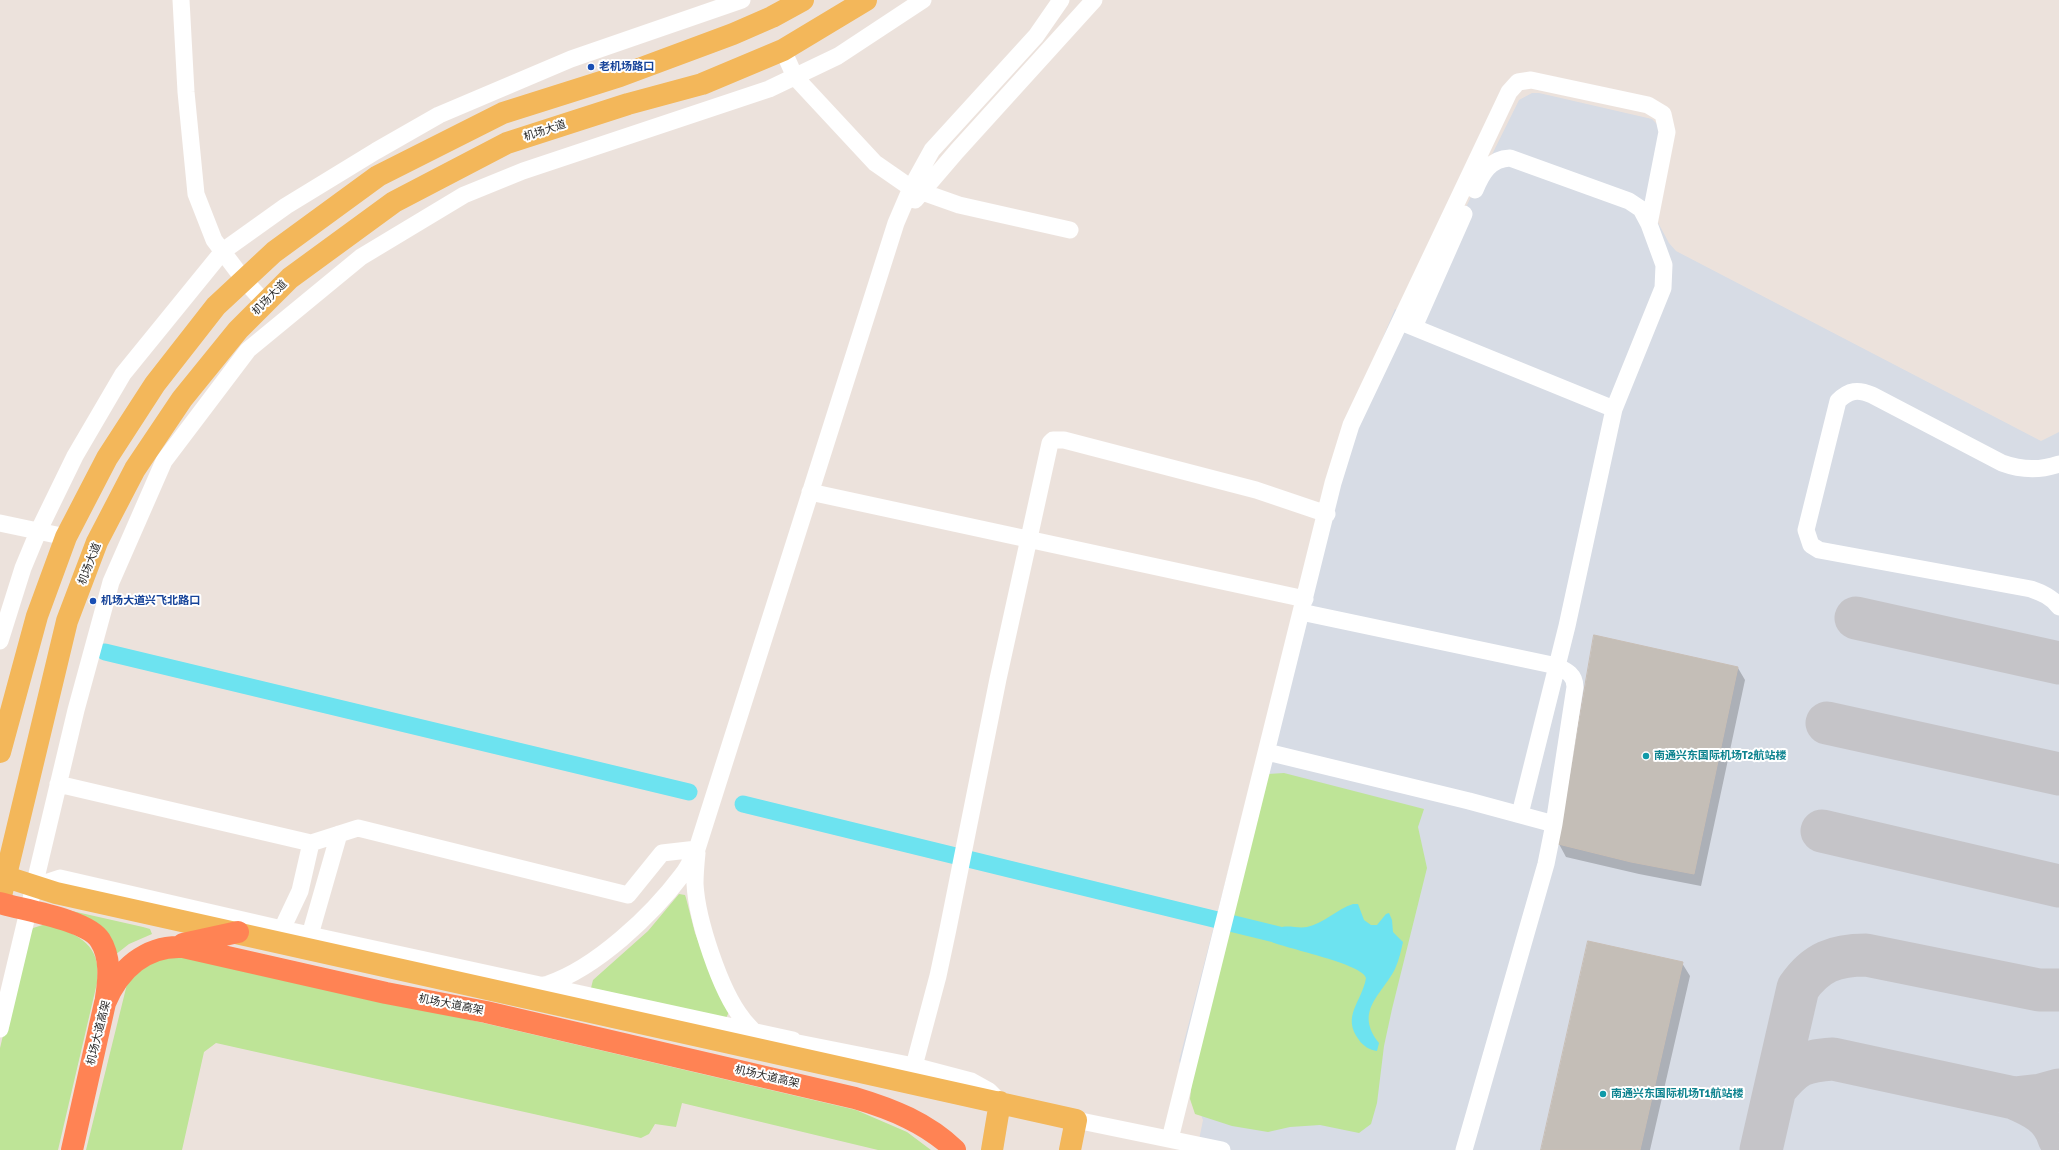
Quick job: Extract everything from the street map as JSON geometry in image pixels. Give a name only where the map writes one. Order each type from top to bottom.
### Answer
[{"type":"highway","points":[[0,902],[82,926],[100,939],[106,955],[109,975],[105,1003]]},
{"type":"highway","points":[[170,946],[238,932]]},
{"type":"highway","name":"机场大道高架","points":[[72,1150],[105,1003],[122,976],[140,957],[148,952],[170,946],[183,947],[386,993],[486,1012],[855,1098],[888,1108],[917,1122],[941,1137],[955,1150]]},
{"type":"main road","points":[[0,752],[37,616],[66,537],[107,458],[155,384],[216,306],[274,252],[378,176],[502,113],[620,76],[733,34],[772,17],[803,0]]},
{"type":"main road","name":"机场大道","points":[[0,902],[2,877],[68,621],[98,542],[135,469],[182,399],[238,330],[290,278],[394,202],[507,143],[628,104],[702,84],[783,50],[866,0]]},
{"type":"main road","points":[[2,877],[33,887],[728,1042],[795,1049],[1076,1120],[1070,1150]]},
{"type":"main road","points":[[343,956],[486,1012]]},
{"type":"main road","points":[[992,1150],[1000,1102]]},
{"type":"street","points":[[181,0],[186,92],[196,194],[214,240],[244,280],[265,303]]},
{"type":"street","points":[[0,641],[20,575],[38,532],[75,456],[123,374],[222,251],[286,206],[376,151],[439,115],[571,59],[742,0]]},
{"type":"street","points":[[0,1029],[58,784],[111,582],[164,461],[248,350],[361,257],[464,195],[523,171],[769,89],[838,56],[923,0]]},
{"type":"street","points":[[482,988],[526,988],[541,985],[569,974],[599,955],[631,930],[683,874],[697,849],[896,223],[916,190],[932,150],[1036,36],[1062,0]]},
{"type":"street","points":[[916,190],[957,151],[1094,0]]},
{"type":"street","points":[[783,50],[795,77],[875,163],[916,190],[959,206],[1070,230]]},
{"type":"street","points":[[1406,324],[1509,92],[1518,82],[1531,80],[1648,105],[1662,114],[1667,132],[1649,224]]},
{"type":"street","points":[[1170,1139],[1327,514],[1333,483],[1351,425],[1406,324],[1481,176],[1490,164],[1500,158],[1520,160],[1629,200],[1641,209],[1649,224],[1664,265],[1663,288],[1614,409],[1557,666],[1520,814]]},
{"type":"street","points":[[1406,324],[1614,409]]},
{"type":"street","points":[[2059,464],[2048,468],[2019,469],[2002,463],[1872,395],[1863,391],[1854,391],[1845,394],[1838,401],[1806,530],[1811,545],[1819,550],[2031,589],[2044,594],[2059,607]]},
{"type":"street","points":[[914,1066],[938,976],[956,895],[998,679],[1048,448],[1053,440],[1058,439],[1256,490],[1327,514]]},
{"type":"street","points":[[810,492],[1029,540],[1557,666],[1571,674],[1575,681],[1575,687],[1554,824],[1546,864],[1464,1150]]},
{"type":"street","points":[[0,523],[66,537]]},
{"type":"street","points":[[1266,752],[1520,814],[1554,824]]},
{"type":"street","points":[[58,784],[311,843],[358,828],[628,896],[662,853],[697,849]]},
{"type":"street","points":[[310,935],[338,834]]},
{"type":"street","points":[[282,929],[300,891],[311,843]]},
{"type":"street","points":[[697,849],[695,883],[700,915],[709,949],[738,1012],[757,1035]]},
{"type":"street","points":[[33,887],[60,878],[282,929],[541,985],[757,1035],[795,1049],[914,1066],[971,1081],[989,1091],[1000,1102]]},
{"type":"street","points":[[728,1042],[757,1035]]},
{"type":"street","points":[[1076,1120],[1222,1150]]},
{"type":"shaded area","points":[[1532,93],[1539,93],[1652,119],[1659,126],[1661,137],[1648,204],[1669,243],[1676,251],[2041,441],[2059,432],[2059,1150],[1197,1150],[1203,1120],[1179,1061],[1311,550],[1376,354],[1395,309],[1412,316],[1519,100]]},
{"type":"green space","points":[[1284,773],[1424,809],[1418,827],[1427,868],[1384,1046],[1377,1103],[1371,1124],[1359,1133],[1320,1125],[1290,1127],[1268,1132],[1232,1126],[1195,1114],[1190,1099],[1194,1062],[1268,774]]},
{"type":"green space","points":[[679,894],[685,895],[695,933],[729,1012],[726,1018],[591,988],[593,980],[648,931]]},
{"type":"green space","points":[[50,906],[143,927],[150,929],[152,934],[129,944],[115,955]]},
{"type":"green space","points":[[49,923],[79,938],[92,950],[96,959],[98,970],[97,983],[58,1150],[0,1150],[0,1048],[25,943],[33,928]]},
{"type":"green space","points":[[184,953],[856,1110],[907,1132],[931,1150],[878,1150],[682,1103],[676,1127],[655,1124],[649,1134],[641,1138],[216,1043],[204,1052],[182,1150],[86,1150],[130,972],[146,959]]},
{"type":"water","points":[[1353,904],[1358,904],[1364,920],[1371,925],[1377,925],[1386,914],[1389,913],[1392,920],[1393,932],[1403,942],[1395,969],[1372,1004],[1369,1013],[1369,1022],[1372,1032],[1379,1043],[1377,1051],[1372,1050],[1361,1042],[1354,1031],[1352,1024],[1354,1009],[1364,987],[1366,978],[1362,973],[1339,962],[1272,942],[1271,933],[1279,928],[1307,927],[1324,920],[1341,909]]},
{"type":"building","name":"南通兴东国际机场T2航站楼","points":[[1594,635],[1738,667],[1694,874],[1631,862],[1558,844]]},
{"type":"building","name":"南通兴东国际机场T1航站楼","points":[[1588,941],[1683,962],[1640,1150],[1541,1150]]},
{"type":"waterway","points":[[105,652],[689,792]]},
{"type":"waterway","points":[[743,804],[1279,935]]},
{"type":"taxiway","points":[[1856,618],[2059,663]]},
{"type":"taxiway","points":[[1827,723],[2059,774]]},
{"type":"taxiway","points":[[1822,831],[2059,886]]},
{"type":"taxiway","points":[[1761,1150],[1798,988],[1819,966],[1845,956],[1866,955],[2039,990],[2059,990]]},
{"type":"taxiway","points":[[1775,1089],[1794,1069],[1806,1063],[1833,1059],[2014,1098],[2041,1095],[2059,1090]]},
{"type":"taxiway","points":[[2014,1098],[2042,1113],[2052,1123],[2059,1138]]},
{"type":"place","name":"老机场路口","points":[[591,67]]},
{"type":"place","name":"机场大道兴飞北路口","points":[[93,601]]},
{"type":"place","name":"南通兴东国际机场T2航站楼","points":[[1646,756]]},
{"type":"place","name":"南通兴东国际机场T1航站楼","points":[[1603,1094]]}]
